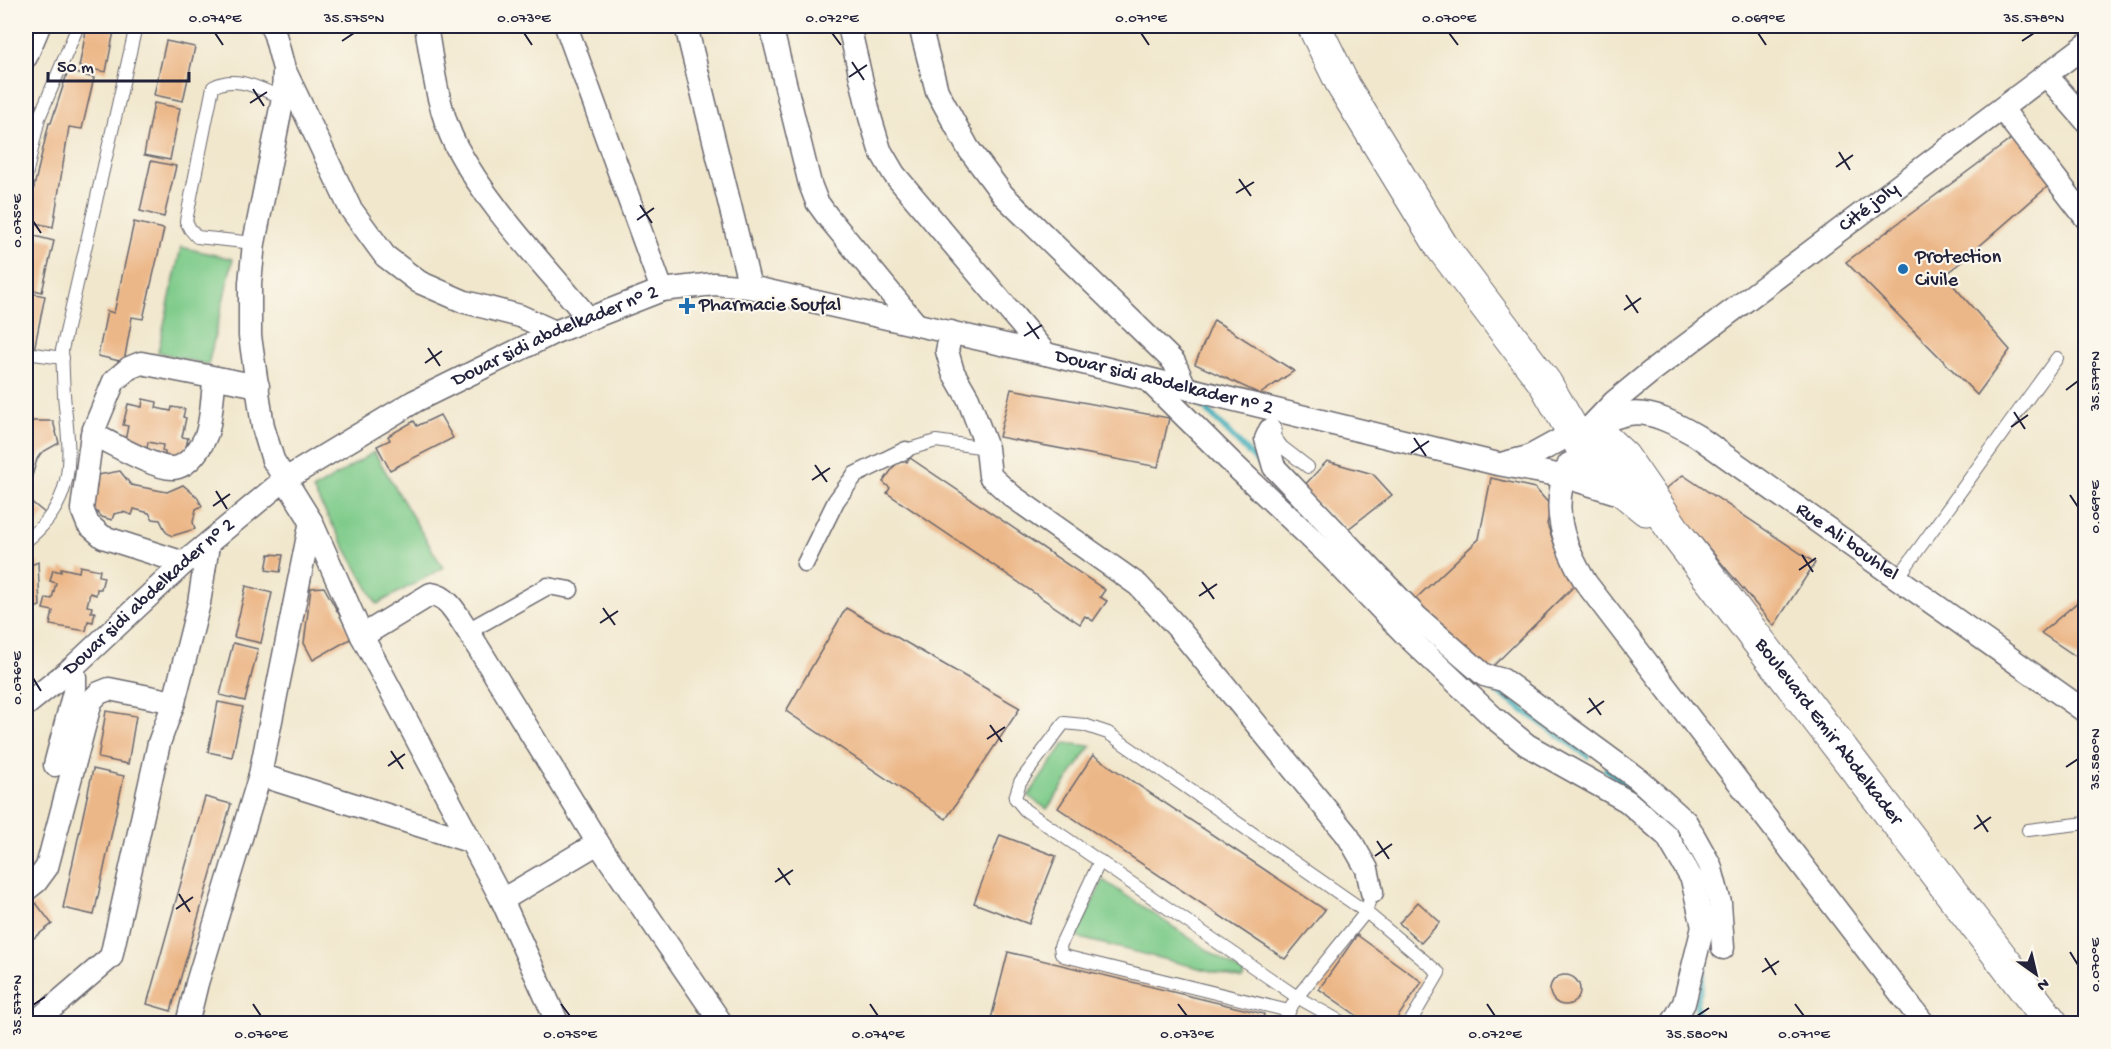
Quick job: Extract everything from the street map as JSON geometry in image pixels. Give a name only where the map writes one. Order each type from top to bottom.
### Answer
[{"type":"main road","points":[[1314,26],[1344,87],[1442,247],[1587,440],[1601,472],[1677,535]]},
{"type":"main road","name":"Boulevard Emir Abdelkader","points":[[1587,440],[1623,457],[1677,535],[2052,1023]]},
{"type":"street","points":[[26,57],[39,26]]},
{"type":"street","points":[[271,26],[276,35],[284,69],[350,208],[385,256],[419,282],[465,302],[520,316],[555,332]]},
{"type":"street","points":[[426,26],[437,94],[455,145],[488,197],[588,318]]},
{"type":"street","points":[[566,26],[662,290]]},
{"type":"street","points":[[686,26],[750,287]]},
{"type":"street","points":[[771,26],[810,184],[817,202],[915,323]]},
{"type":"street","points":[[849,26],[873,128],[880,150],[894,174],[1046,354]]},
{"type":"street","points":[[920,26],[938,91],[975,158],[1003,195],[1174,362],[1185,387]]},
{"type":"street","name":"Cité joly","points":[[1587,440],[1614,402],[1652,371],[2085,45]]},
{"type":"street","points":[[284,69],[283,98],[254,243],[250,283],[250,336],[263,427],[273,460],[311,521],[362,636],[502,900],[558,1023]]},
{"type":"street","points":[[2046,75],[2085,121]]},
{"type":"street","points":[[2002,109],[2085,218]]},
{"type":"street","name":"Douar sidi abdelkader n° 2","points":[[26,705],[72,668],[184,563],[284,480],[415,401],[555,332],[662,290],[714,284],[750,287],[915,323],[1498,464],[1587,440]]},
{"type":"street","points":[[951,333],[947,351],[953,372],[968,398],[987,448],[990,476],[1012,496],[1138,585],[1177,627],[1348,836],[1367,869],[1369,902]]},
{"type":"street","points":[[184,563],[103,537],[88,524],[82,509],[92,434],[114,381],[129,368],[141,363],[258,386]]},
{"type":"street","points":[[1652,371],[1649,394],[1654,417],[1587,440],[1560,502],[1563,537],[1570,557],[1586,584],[1924,1023]]},
{"type":"street","points":[[92,434],[153,463],[173,468],[184,464],[199,449],[207,432],[214,378]]},
{"type":"street","points":[[1148,380],[1332,558],[1411,640],[1493,717],[1527,745],[1627,801],[1667,836],[1692,879],[1703,927],[1684,1003],[1672,1023]]},
{"type":"street","name":"Rue Ali bouhlel","points":[[1654,417],[1697,436],[2085,712]]},
{"type":"street","points":[[1270,430],[1266,438],[1274,467],[1417,618],[1484,675],[1503,680],[1638,779],[1686,822],[1710,865],[1720,903],[1723,948]]},
{"type":"street","name":"Douar sidi abdelkader n° 2","points":[[1498,464],[1587,440]]},
{"type":"street","points":[[805,564],[836,501],[855,475],[906,450]]},
{"type":"street","points":[[187,1023],[260,775],[311,521]]},
{"type":"street","points":[[33,1023],[111,957],[159,743],[174,702],[199,603],[208,545]]},
{"type":"street","points":[[468,631],[548,586],[570,590]]},
{"type":"street","points":[[362,636],[431,594],[441,595],[468,631],[598,843],[722,1023]]},
{"type":"street","points":[[55,765],[75,688],[72,668]]},
{"type":"street","points":[[26,890],[36,882],[47,867],[91,701],[99,693],[109,689],[174,702]]},
{"type":"street","points":[[260,775],[469,841]]},
{"type":"street","points":[[502,900],[598,843]]},
{"type":"lane","points":[[26,176],[39,118],[58,68],[78,26]]},
{"type":"lane","points":[[26,541],[50,518],[67,482],[69,441],[62,350],[136,26]]},
{"type":"lane","points":[[254,243],[197,237],[190,230],[186,221],[213,87],[222,82],[238,81],[283,98]]},
{"type":"lane","points":[[26,353],[63,358]]},
{"type":"lane","points":[[1897,579],[2057,358]]},
{"type":"lane","points":[[1292,413],[1270,430],[1282,447],[1308,467]]},
{"type":"lane","points":[[906,450],[936,441],[987,448]]},
{"type":"lane","points":[[1345,1023],[1297,997],[1025,810],[1015,798],[1020,782],[1064,723],[1084,725],[1108,733],[1369,902],[1438,974],[1409,1023]]},
{"type":"lane","points":[[2028,830],[2085,823]]},
{"type":"lane","points":[[1100,861],[1060,946],[1060,954],[1139,973],[1288,1017],[1297,997],[1369,902]]},
{"type":"green space","points":[[181,247],[233,259],[208,365],[158,352]]},
{"type":"green space","points":[[374,452],[443,568],[377,604],[313,490]]},
{"type":"green space","points":[[1065,743],[1091,746],[1047,809],[1028,796]]},
{"type":"green space","points":[[1103,880],[1245,975],[1242,979],[1076,937]]},
{"type":"building","points":[[87,26],[115,26],[106,72],[79,67]]},
{"type":"building","points":[[166,41],[195,47],[183,101],[154,95]]},
{"type":"building","points":[[68,71],[94,78],[82,129],[69,127],[53,227],[26,221],[49,123],[51,123]]},
{"type":"building","points":[[154,103],[180,108],[170,160],[144,155]]},
{"type":"building","name":"Protection Civile","points":[[2018,134],[2055,180],[1945,276],[2010,350],[1977,395],[1846,262]]},
{"type":"building","points":[[151,161],[176,166],[164,217],[140,211]]},
{"type":"building","points":[[134,222],[164,229],[143,319],[132,317],[124,362],[98,356],[107,311],[114,313]]},
{"type":"building","points":[[27,234],[54,241],[42,292],[26,288]]},
{"type":"building","points":[[26,292],[45,296],[34,350],[26,348]]},
{"type":"building","points":[[1214,320],[1294,371],[1260,394],[1195,364]]},
{"type":"building","points":[[1011,389],[1169,418],[1158,467],[999,437]]},
{"type":"building","points":[[143,399],[157,402],[156,408],[171,411],[172,407],[185,409],[183,417],[186,418],[182,437],[188,438],[184,456],[181,459],[165,456],[165,452],[162,451],[163,445],[148,442],[147,449],[125,441],[128,426],[123,425],[128,404],[142,407]]},
{"type":"building","points":[[440,415],[453,438],[390,470],[377,446],[390,440],[388,436],[414,421],[417,426]]},
{"type":"building","points":[[26,421],[53,421],[59,443],[41,453],[37,459],[27,493],[29,500],[46,514],[30,531],[26,528]]},
{"type":"building","points":[[900,458],[907,462],[910,458],[1105,590],[1100,597],[1107,601],[1093,621],[1085,616],[1080,624],[887,493],[890,488],[883,482]]},
{"type":"building","points":[[1327,461],[1373,474],[1392,495],[1348,529],[1301,489]]},
{"type":"building","points":[[120,471],[131,485],[167,492],[183,485],[197,497],[202,506],[196,509],[193,522],[195,529],[172,536],[166,532],[160,520],[153,519],[149,513],[134,509],[132,515],[123,512],[114,514],[112,520],[102,517],[89,504],[95,495],[97,486],[94,479],[98,475]]},
{"type":"building","points":[[1683,475],[1815,563],[1774,626],[1662,492]]},
{"type":"building","points":[[1491,478],[1535,488],[1551,506],[1547,524],[1555,546],[1576,584],[1487,672],[1410,604],[1479,539]]},
{"type":"building","points":[[269,554],[283,555],[280,572],[266,570]]},
{"type":"building","points":[[38,562],[40,606],[26,611],[26,567]]},
{"type":"building","points":[[80,566],[100,570],[99,576],[104,577],[101,589],[97,589],[96,595],[90,593],[87,606],[92,607],[91,612],[95,612],[93,622],[88,621],[86,631],[50,625],[53,611],[43,609],[46,598],[52,599],[56,583],[50,581],[53,570],[61,572],[61,568],[79,572]]},
{"type":"building","points":[[246,586],[272,593],[261,643],[234,637]]},
{"type":"building","points":[[324,587],[352,638],[313,660],[304,643],[311,588]]},
{"type":"building","points":[[2079,601],[2086,605],[2086,663],[2041,633]]},
{"type":"building","points":[[846,608],[1020,708],[946,819],[786,711]]},
{"type":"building","points":[[233,643],[258,649],[245,701],[220,695]]},
{"type":"building","points":[[218,702],[243,707],[232,757],[208,752]]},
{"type":"building","points":[[106,711],[136,716],[128,764],[98,758]]},
{"type":"building","points":[[1093,755],[1325,910],[1285,959],[1058,808]]},
{"type":"building","points":[[93,769],[124,776],[94,915],[63,908]]},
{"type":"building","points":[[205,797],[231,804],[171,1011],[147,1004]]},
{"type":"building","points":[[1000,835],[1056,856],[1029,924],[974,903]]},
{"type":"building","points":[[1418,902],[1440,922],[1421,943],[1399,923]]},
{"type":"building","points":[[36,903],[52,924],[26,944],[26,911]]},
{"type":"building","points":[[1357,935],[1422,982],[1393,1024],[1369,1024],[1319,989]]},
{"type":"building","points":[[1008,952],[1264,1014],[1262,1024],[1009,1024],[991,1019]]},
{"type":"building","points":[[1565,975],[1575,980],[1580,990],[1575,1000],[1565,1005],[1555,1000],[1550,990],[1555,980]]},
{"type":"waterway","points":[[908,26],[926,92],[945,128]]},
{"type":"waterway","points":[[1198,401],[1268,473]]},
{"type":"waterway","points":[[1486,684],[1588,756]]},
{"type":"waterway","points":[[1606,769],[1645,800]]},
{"type":"waterway","points":[[1699,1024],[1696,1001],[1701,989],[1704,965]]},
{"type":"place","name":"Protection Civile","points":[[1903,269]]},
{"type":"place","name":"Pharmacie Soufal","points":[[687,306]]}]
